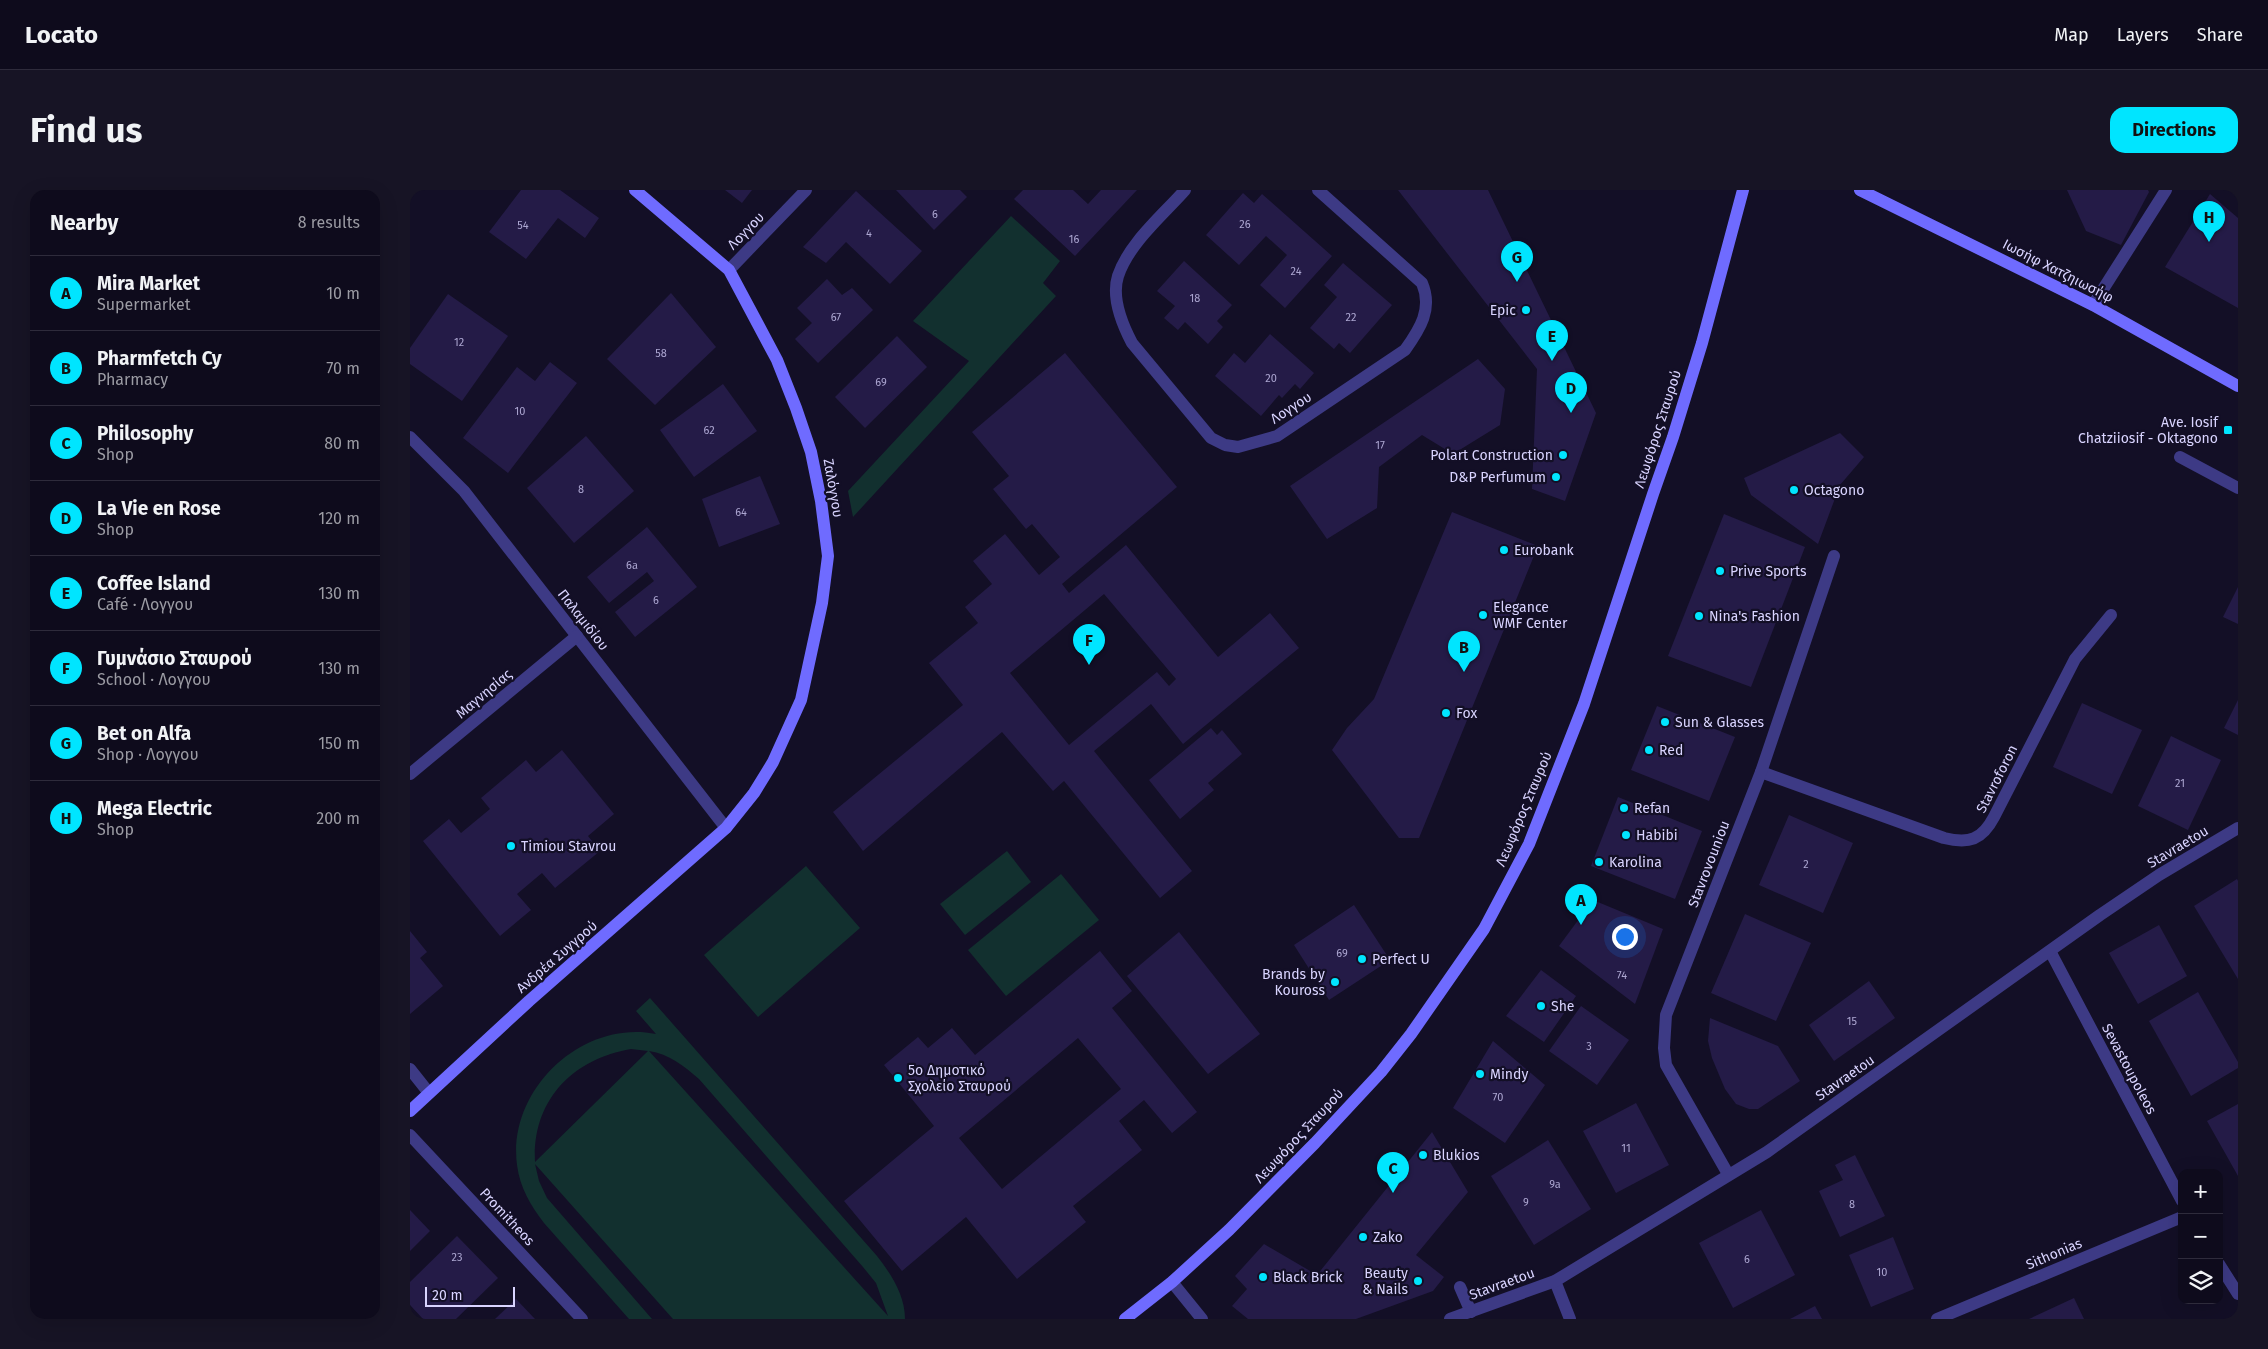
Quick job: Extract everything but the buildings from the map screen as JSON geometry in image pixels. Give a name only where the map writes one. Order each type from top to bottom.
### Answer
[{"type":"main road","name":"Ζαλόγγου","points":[[636,190],[729,270],[776,360],[796,408],[811,452],[828,556],[822,603],[801,700],[774,762],[754,793],[726,828]]},
{"type":"main road","name":"Λεωφόρος Σταυρού","points":[[1125,1319],[1172,1282],[1268,1191],[1381,1072],[1411,1034],[1484,929],[1529,844],[1584,704],[1673,437],[1702,343],[1743,190]]},
{"type":"main road","name":"Ιωσήφ Χατζηιωσήφ","points":[[1860,190],[2093,305],[2238,386]]},
{"type":"main road","name":"Ανδρέα Συγγρού","points":[[410,1111],[726,828]]},
{"type":"street","name":"Λογγου","points":[[729,270],[806,190]]},
{"type":"street","name":"Λογγου","points":[[1185,190],[1129,255],[1118,276],[1119,309],[1123,325],[1132,343],[1211,438],[1225,445],[1238,447],[1277,436],[1405,350],[1415,336],[1424,317],[1427,295],[1422,283],[1318,190]]},
{"type":"street","points":[[2093,305],[2166,190]]},
{"type":"street","name":"Παλαμιδίου","points":[[410,437],[464,491],[726,828]]},
{"type":"street","points":[[2180,456],[2238,488]]},
{"type":"street","name":"Stavrovouniou","points":[[1728,1174],[1666,1065],[1664,1033],[1666,1015],[1761,772],[1834,556]]},
{"type":"street","name":"Stavroforon","points":[[1761,772],[1944,838],[1963,840],[1980,836],[1991,823],[2075,659],[2112,615]]},
{"type":"street","name":"Μαγνησίας","points":[[410,774],[577,636]]},
{"type":"street","name":"Stavraetou","points":[[1450,1319],[1556,1281],[1775,1146],[2160,875],[2238,828]]},
{"type":"street","name":"Sevastoupoleos","points":[[2050,951],[2178,1193]]},
{"type":"street","points":[[411,1070],[429,1092]]},
{"type":"street","name":"Promitheos","points":[[410,1135],[582,1319]]},
{"type":"street","name":"Sithonias","points":[[1937,1319],[2178,1218]]},
{"type":"street","points":[[2223,1270],[2238,1294]]},
{"type":"street","points":[[1556,1281],[1570,1319]]},
{"type":"street","points":[[1172,1282],[1202,1319]]},
{"type":"street","points":[[1460,1287],[1471,1312]]},
{"type":"green space","points":[[1011,216],[1060,261],[1043,283],[1056,296],[853,517],[848,491],[969,361],[913,321]]},
{"type":"green space","points":[[1007,851],[1031,882],[965,935],[940,904]]},
{"type":"green space","points":[[806,866],[860,928],[758,1017],[704,955]]},
{"type":"green space","points":[[1061,874],[1099,920],[1006,996],[968,950]]},
{"type":"green space","points":[[650,998],[877,1256],[900,1293],[905,1319],[673,1319],[535,1164],[539,1181],[547,1198],[652,1319],[629,1319],[544,1223],[527,1196],[518,1173],[517,1137],[524,1111],[537,1087],[555,1066],[577,1049],[602,1038],[628,1032],[656,1034],[636,1011]],"holes":[[[631,1049],[648,1051],[535,1162],[536,1140],[540,1120],[548,1102],[560,1086],[574,1073],[591,1062],[610,1054]],[[649,1051],[670,1058],[699,1079],[876,1283],[888,1316]]]},
{"type":"place","name":"Mega Electric","points":[[2209,242]]},
{"type":"place","name":"Bet on Alfa","points":[[1517,282]]},
{"type":"place","name":"Epic","points":[[1526,310]]},
{"type":"place","name":"Coffee Island","points":[[1552,361]]},
{"type":"place","name":"La Vie en Rose","points":[[1571,413]]},
{"type":"place","name":"Ave. Iosif Chatziiosif - Oktagono","points":[[2228,430]]},
{"type":"place","name":"Polart Construction","points":[[1563,455]]},
{"type":"place","name":"D&P Perfumum","points":[[1556,477]]},
{"type":"place","name":"Octagono","points":[[1794,490]]},
{"type":"place","name":"Eurobank","points":[[1504,550]]},
{"type":"place","name":"Prive Sports","points":[[1720,571]]},
{"type":"place","name":"Elegance WMF Center","points":[[1483,615]]},
{"type":"place","name":"Nina's Fashion","points":[[1699,616]]},
{"type":"place","name":"Γυμνάσιο Σταυρού","points":[[1089,665]]},
{"type":"place","name":"Pharmfetch Cy","points":[[1464,672]]},
{"type":"place","name":"Fox","points":[[1446,713]]},
{"type":"place","name":"Sun & Glasses","points":[[1665,722]]},
{"type":"place","name":"Red","points":[[1649,750]]},
{"type":"place","name":"Refan","points":[[1624,808]]},
{"type":"place","name":"Habibi","points":[[1626,835]]},
{"type":"place","name":"Timiou Stavrou","points":[[511,846]]},
{"type":"place","name":"Karolina","points":[[1599,862]]},
{"type":"place","name":"Mira Market","points":[[1581,925]]},
{"type":"place","name":"Perfect U","points":[[1362,959]]},
{"type":"place","name":"Brands by Kouross","points":[[1335,982]]},
{"type":"place","name":"She","points":[[1541,1006]]},
{"type":"place","name":"Mindy","points":[[1480,1074]]},
{"type":"place","name":"5ο Δημοτικό Σχολείο Σταυρού","points":[[898,1078]]},
{"type":"place","name":"Blukios","points":[[1423,1155]]},
{"type":"place","name":"Philosophy","points":[[1393,1193]]},
{"type":"place","name":"Zako","points":[[1363,1237]]},
{"type":"place","name":"Black Brick","points":[[1263,1277]]},
{"type":"place","name":"Beauty & Nails","points":[[1418,1281]]}]
